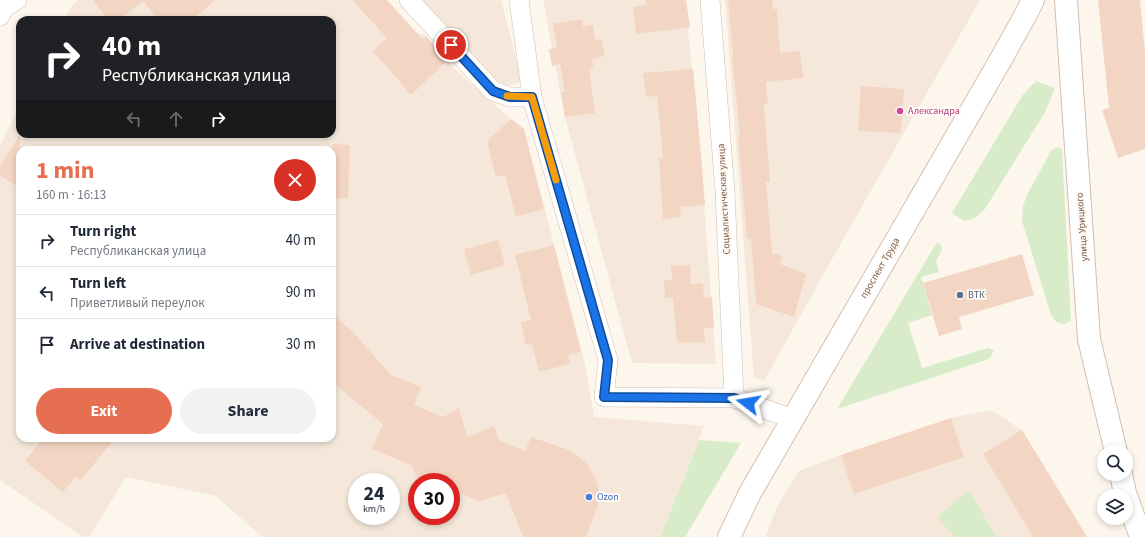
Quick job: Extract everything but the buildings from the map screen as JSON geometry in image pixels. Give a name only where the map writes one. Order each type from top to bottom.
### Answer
[{"type":"main road","name":"проспект Труда","points":[[729,537],[750,493],[1033,0]]},
{"type":"main road","name":"улица Урицкого","points":[[1066,0],[1090,339],[1114,445]]},
{"type":"main road","points":[[1122,481],[1140,537]]},
{"type":"street","points":[[0,16],[4,8],[17,0]]},
{"type":"street","points":[[409,0],[493,91],[510,97],[532,97]]},
{"type":"street","points":[[519,0],[532,97],[608,360],[604,397],[734,398],[793,419]]},
{"type":"street","name":"Социалистическая улица","points":[[710,0],[725,192],[734,398]]},
{"type":"shaded area","points":[[78,0],[387,0],[416,32],[426,36],[456,70],[524,129],[585,364],[594,417],[704,426],[660,537],[262,537],[216,496],[126,477],[89,537],[83,537],[0,480],[0,146],[16,113],[16,138],[336,138],[336,16],[66,16],[73,4]]},
{"type":"shaded area","points":[[421,0],[501,0],[522,82],[501,87]]},
{"type":"shaded area","points":[[543,0],[685,0],[700,150],[716,364],[632,363],[565,117]]},
{"type":"shaded area","points":[[725,0],[980,0],[764,381],[754,378]]},
{"type":"shaded area","points":[[991,410],[1022,430],[1087,537],[765,537],[778,505],[799,471],[841,455],[951,418]]},
{"type":"green space","points":[[1036,81],[1055,88],[1044,114],[985,209],[975,218],[965,221],[952,213],[1022,96]]},
{"type":"green space","points":[[1057,147],[1062,149],[1071,321],[1064,324],[1056,322],[1051,315],[1022,221],[1023,206],[1027,195],[1051,151]]},
{"type":"green space","points":[[937,242],[941,245],[942,250],[936,261],[939,272],[921,277],[932,315],[908,323],[922,368],[988,348],[994,351],[989,359],[837,409]]},
{"type":"green space","points":[[699,440],[741,443],[685,537],[660,537]]},
{"type":"green space","points":[[969,490],[996,537],[955,537],[937,517]]},
{"type":"slow traffic","points":[[507,96],[532,97],[556,180]]},
{"type":"place","name":"Александра","points":[[900,111]]},
{"type":"place","name":"ВТК","points":[[960,295]]},
{"type":"place","name":"Ozon","points":[[589,497]]},
{"type":"route","points":[[451,45],[493,91],[510,97],[532,97],[608,360],[604,397],[734,398],[748,403]]}]
